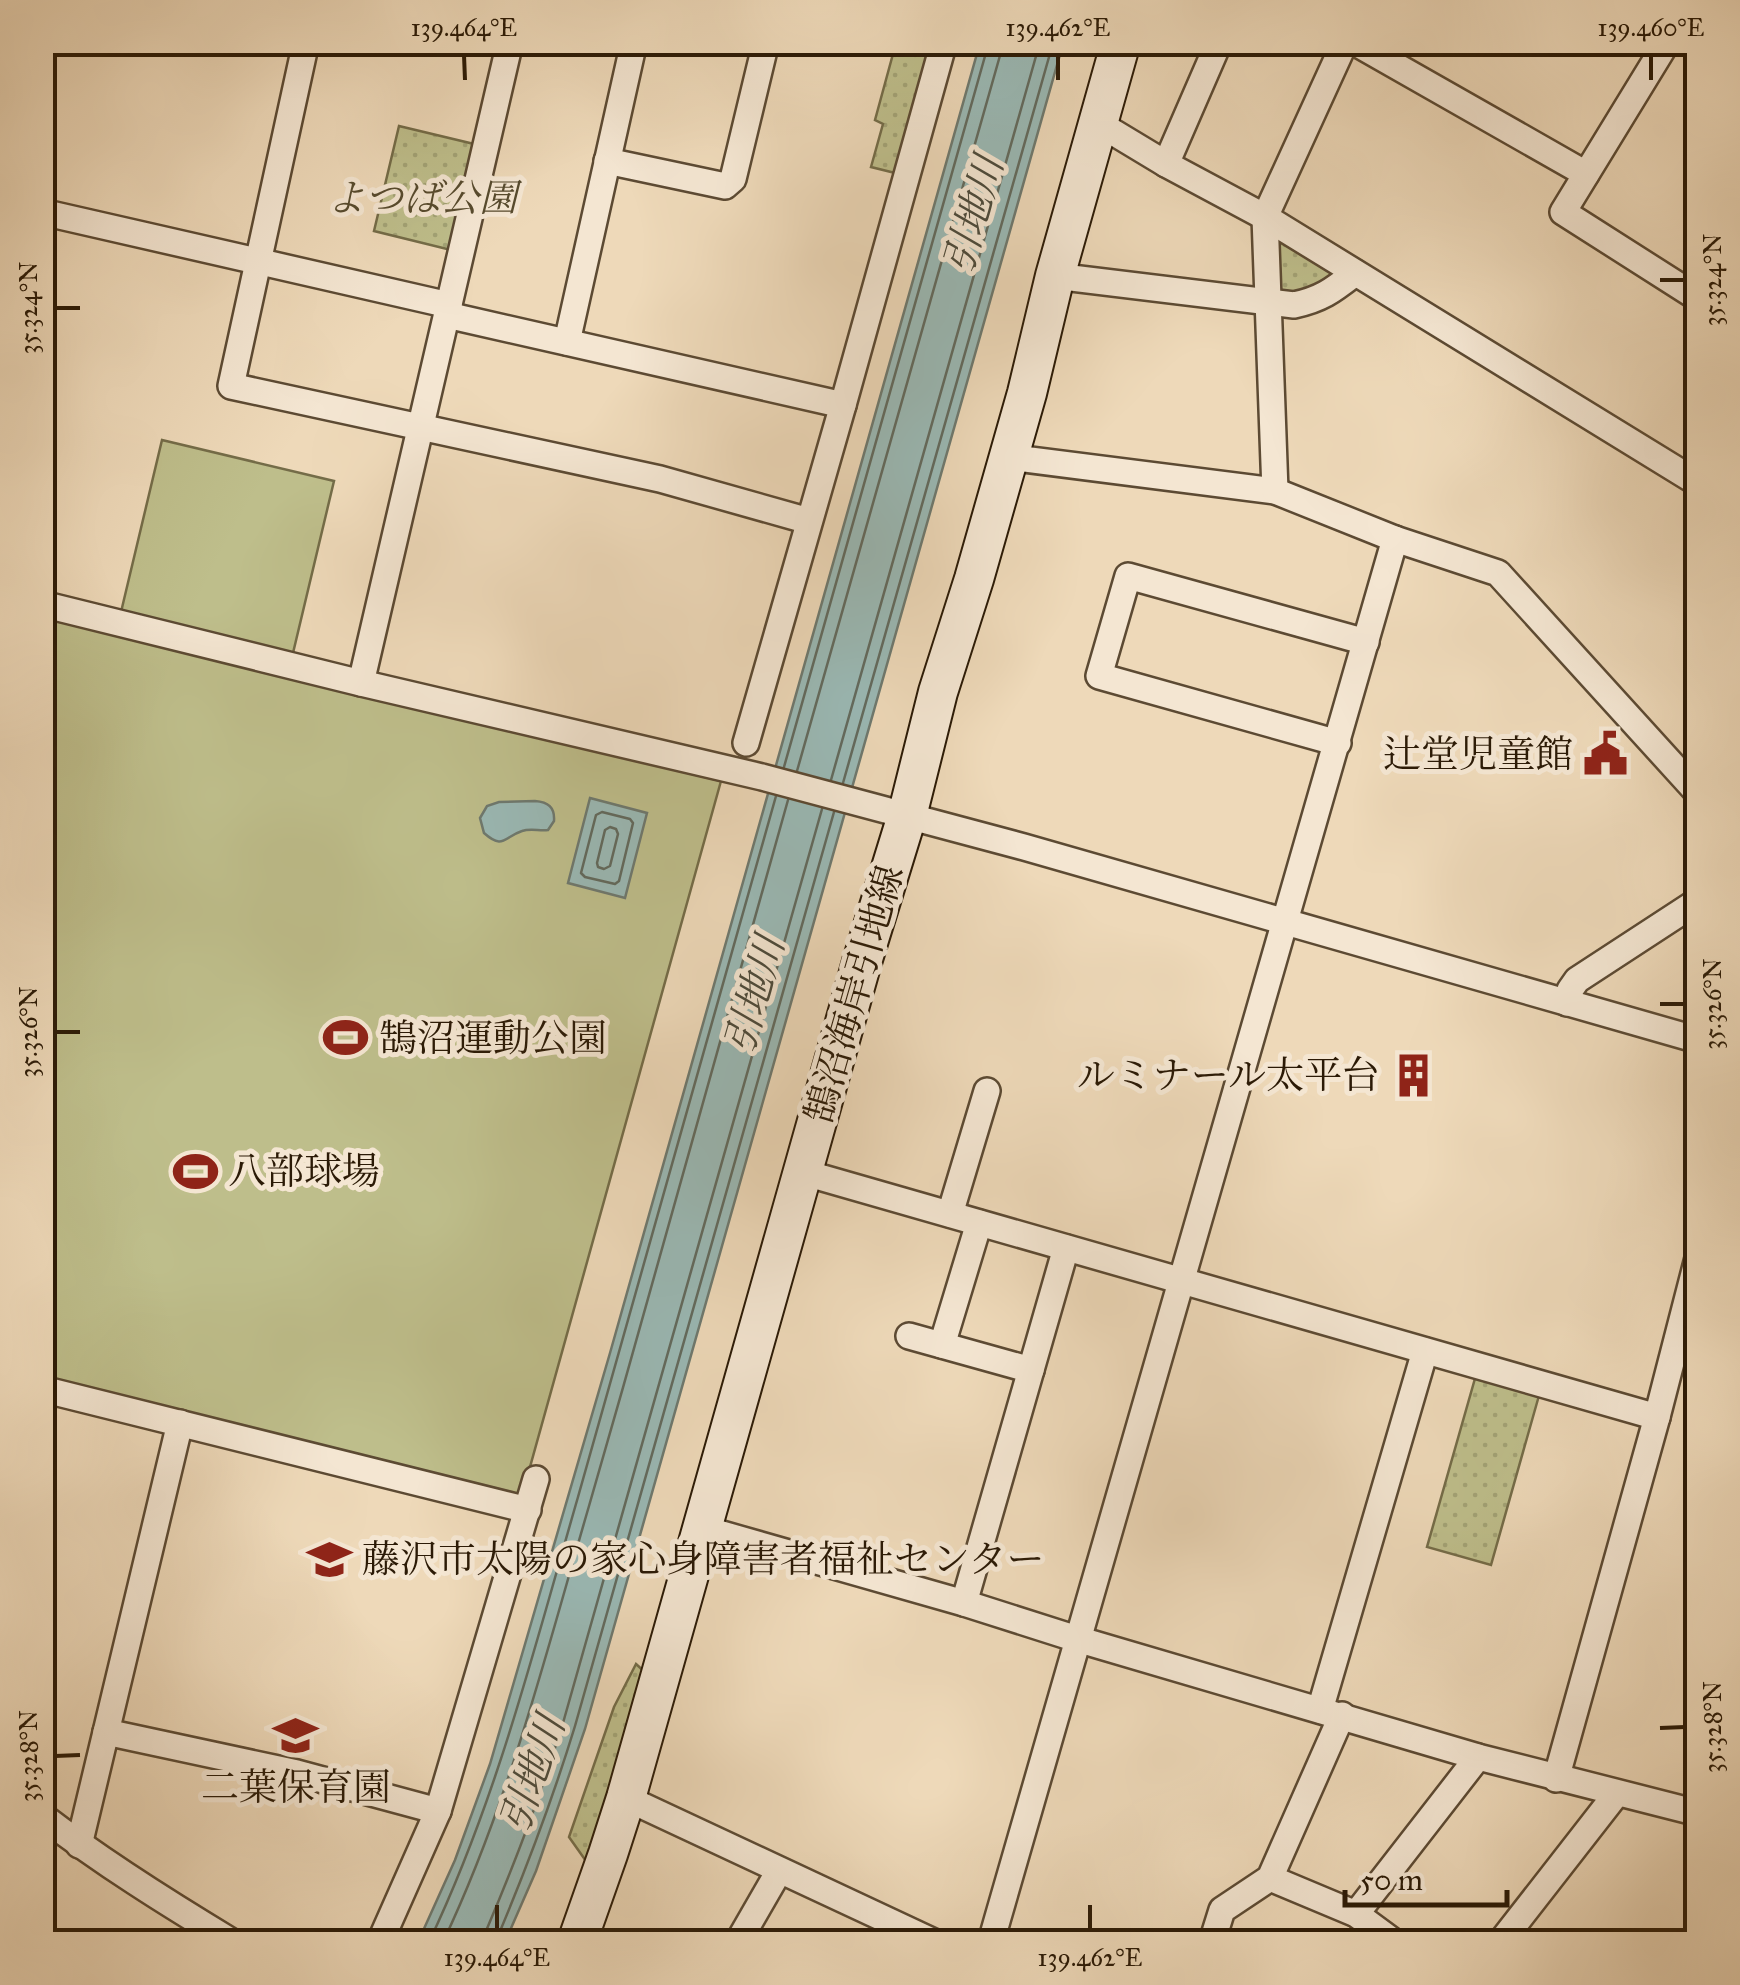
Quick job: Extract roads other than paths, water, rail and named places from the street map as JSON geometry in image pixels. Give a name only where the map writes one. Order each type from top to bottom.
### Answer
[{"type":"street","points":[[306,42],[232,386],[660,479],[810,521]]},
{"type":"street","points":[[361,683],[510,42]]},
{"type":"street","points":[[567,342],[634,42]]},
{"type":"street","points":[[607,160],[725,186],[733,179],[766,42]]},
{"type":"street","points":[[746,743],[944,42]]},
{"type":"street","name":"鵠沼海岸引地線","points":[[577,1942],[626,1798],[862,962],[894,812],[974,579],[1122,42]]},
{"type":"street","points":[[1166,164],[1218,42]]},
{"type":"street","points":[[1276,491],[1265,217],[1345,42]]},
{"type":"street","points":[[1354,42],[1586,174]]},
{"type":"street","points":[[1667,42],[1563,212],[1698,298]]},
{"type":"street","points":[[1098,124],[1265,217],[1698,482]]},
{"type":"street","points":[[42,212],[260,262],[567,342],[843,405]]},
{"type":"street","points":[[1056,276],[1294,304],[1329,294],[1355,273]]},
{"type":"street","points":[[1008,457],[1276,491],[1395,539],[1498,573],[1698,793]]},
{"type":"street","points":[[991,1942],[1288,923],[1395,539]]},
{"type":"street","points":[[1338,743],[1100,676],[1128,576],[1366,642]]},
{"type":"street","points":[[42,604],[762,777],[1024,846],[1567,1003],[1692,1032]]},
{"type":"street","points":[[1567,1003],[1577,980],[1698,901]]},
{"type":"street","points":[[950,1214],[987,1091]]},
{"type":"street","points":[[802,1172],[1657,1418]]},
{"type":"street","points":[[942,1345],[979,1223]]},
{"type":"street","points":[[964,1603],[1066,1248]]},
{"type":"street","points":[[1556,1778],[1698,1258]]},
{"type":"street","points":[[909,1336],[1031,1370]]},
{"type":"street","points":[[1212,1942],[1222,1910],[1270,1878],[1331,1712],[1425,1351]]},
{"type":"street","points":[[42,1389],[528,1510]]},
{"type":"street","points":[[79,1844],[180,1423]]},
{"type":"street","points":[[380,1942],[438,1812],[536,1479]]},
{"type":"street","points":[[701,1528],[1478,1757],[1698,1813]]},
{"type":"street","points":[[106,1732],[297,1773],[438,1812]]},
{"type":"street","points":[[1356,1914],[1478,1757]]},
{"type":"street","points":[[1504,1941],[1617,1794]]},
{"type":"street","points":[[626,1798],[934,1942]]},
{"type":"street","points":[[42,1816],[158,1898],[232,1942]]},
{"type":"street","points":[[741,1937],[779,1871]]},
{"type":"street","points":[[1270,1878],[1356,1914],[1394,1942]]},
{"type":"water","name":"引地川","points":[[980,43],[1075,43],[1072,53],[1061,51],[585,1729],[536,1871],[505,1942],[418,1942],[455,1860],[490,1764]]},
{"type":"water","points":[[590,798],[647,813],[625,898],[568,883]]},
{"type":"water","points":[[535,801],[552,809],[554,821],[548,830],[525,830],[503,841],[495,841],[484,833],[480,818],[487,806]]},
{"type":"place","name":"辻堂児童館","points":[[1606,754]]},
{"type":"place","name":"鵠沼運動公園","points":[[346,1038]]},
{"type":"place","name":"ルミナール太平台","points":[[1413,1075]]},
{"type":"place","name":"八部球場","points":[[195,1171]]},
{"type":"place","name":"藤沢市太陽の家心身障害者福祉センター","points":[[329,1559]]},
{"type":"place","name":"二葉保育園","points":[[296,1735]]},
{"type":"park label","name":"よつば公園","points":[[422,198]]}]
